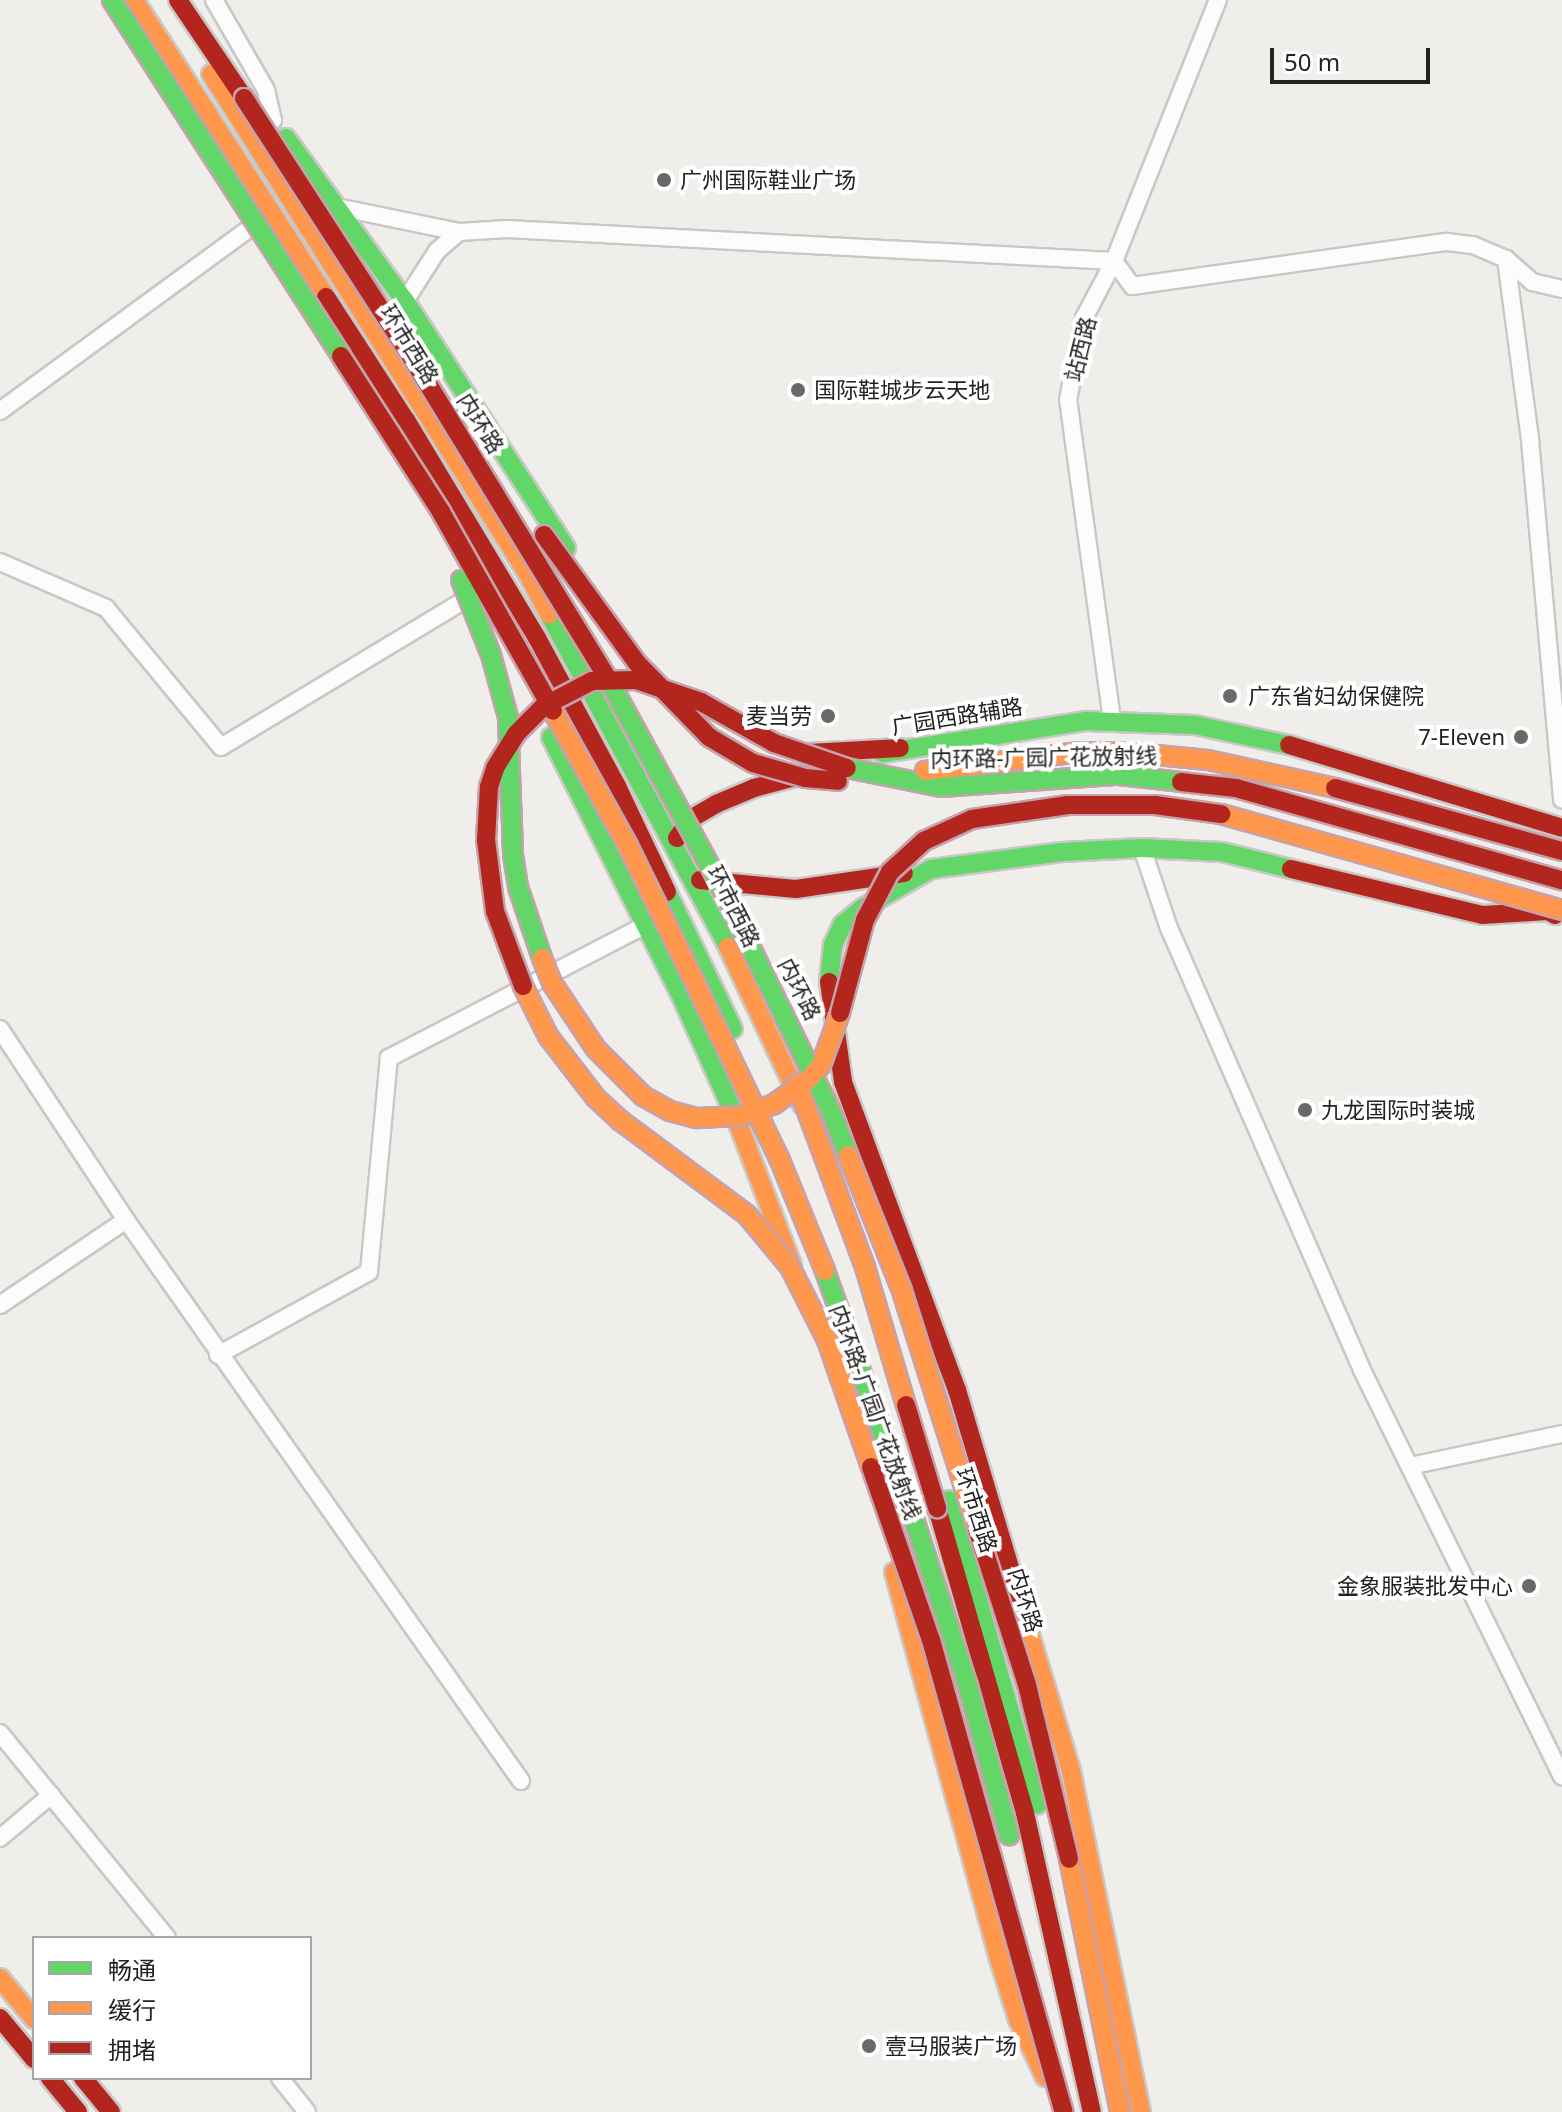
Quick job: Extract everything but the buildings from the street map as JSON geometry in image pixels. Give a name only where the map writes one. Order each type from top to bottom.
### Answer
[{"type":"main road","points":[[95,0],[246,231],[474,594],[631,890],[660,951],[758,1169],[834,1379],[904,1611],[1000,1962],[1018,2019],[1062,2110]]},
{"type":"main road","points":[[112,0],[412,466],[531,670],[628,846],[779,1158],[844,1318],[968,1686],[1013,1852]]},
{"type":"main road","name":"环市西路","points":[[134,0],[406,420],[537,638],[662,874],[807,1193],[875,1367],[913,1487],[1034,1974],[1062,2110]]},
{"type":"main road","name":"环市西路","points":[[164,0],[380,339],[557,625],[675,842],[781,1056],[818,1142],[917,1403],[964,1546],[1021,1743],[1087,2024],[1104,2112]]},
{"type":"main road","name":"内环路","points":[[178,0],[412,358],[591,647],[718,881],[832,1114],[869,1200],[931,1377],[1027,1685],[1070,1861],[1120,2112]]},
{"type":"main road","points":[[193,0],[273,120],[405,301],[547,520],[684,719],[707,741],[738,753],[756,755],[900,748]]},
{"type":"main road","points":[[244,98],[572,575],[637,663],[688,718],[738,757],[780,772],[836,781],[869,781],[1001,760],[1080,752],[1136,753],[1208,760],[1301,779],[1562,851]]},
{"type":"main road","points":[[412,466],[476,617],[501,688],[510,749],[513,855],[518,887],[552,983],[596,1049],[643,1096],[670,1111],[718,1119],[774,1104],[814,1074],[833,1040],[859,940],[876,895],[890,872],[924,841],[972,819],[1068,805],[1155,805],[1200,810],[1242,818],[1558,913]]},
{"type":"main road","points":[[467,479],[547,520]]},
{"type":"main road","points":[[547,520],[557,625]]},
{"type":"main road","name":"内环路-广园广花放射线","points":[[1062,2110],[931,1640],[827,1340],[790,1267],[747,1215],[621,1121],[596,1098],[548,1036],[514,968],[493,901],[486,814],[495,768],[516,734],[544,706],[592,681],[636,680],[701,702],[788,749],[864,774],[941,787],[1119,775],[1236,788],[1562,880]]},
{"type":"main road","name":"广园西路辅路","points":[[662,874],[675,842],[692,818],[736,795],[900,748],[1112,720],[1195,725],[1272,740],[1562,828]]},
{"type":"main road","points":[[631,890],[662,874],[796,889],[1062,852],[1142,848],[1222,852],[1483,915],[1558,913]]},
{"type":"main road","points":[[931,869],[894,887],[843,924],[833,945],[828,974],[843,1082],[957,1390],[1071,1771],[1141,2112]]},
{"type":"main road","points":[[718,881],[825,1153],[882,1320],[1012,1765],[1092,2112]]},
{"type":"main road","points":[[660,951],[690,936]]},
{"type":"main road","points":[[834,1379],[875,1367]]},
{"type":"main road","points":[[917,1403],[957,1390]]},
{"type":"main road","points":[[904,1611],[940,1601]]},
{"type":"main road","points":[[1021,1882],[1062,2110]]},
{"type":"main road","points":[[0,1978],[32,2017]]},
{"type":"main road","points":[[0,2018],[32,2057]]},
{"type":"main road","points":[[52,2080],[78,2112]]},
{"type":"main road","points":[[89,2080],[111,2112]]},
{"type":"street","points":[[214,0],[259,73],[273,120],[251,137]]},
{"type":"street","name":"站西路","points":[[1112,720],[1068,400],[1084,318],[1114,261],[1218,0]]},
{"type":"street","points":[[337,207],[459,232],[507,229],[1114,261],[1132,286],[1447,242],[1473,245],[1506,259],[1532,282],[1562,289]]},
{"type":"street","points":[[0,411],[246,231]]},
{"type":"street","points":[[405,301],[437,251],[459,232]]},
{"type":"street","points":[[1506,259],[1530,440],[1562,800]]},
{"type":"street","points":[[380,339],[416,318]]},
{"type":"street","points":[[0,562],[106,608],[221,747],[474,594]]},
{"type":"street","points":[[537,638],[557,625]]},
{"type":"street","points":[[1142,848],[1169,928],[1362,1370],[1562,1776]]},
{"type":"street","points":[[218,1355],[369,1272],[389,1058],[647,924]]},
{"type":"street","points":[[0,1029],[218,1355],[521,1781]]},
{"type":"street","points":[[0,1305],[126,1220]]},
{"type":"street","points":[[1410,1466],[1562,1434]]},
{"type":"street","points":[[0,1733],[165,1936]]},
{"type":"street","points":[[0,1838],[51,1795]]},
{"type":"street","points":[[282,2080],[307,2112]]},
{"type":"traffic: fast","points":[[112,0],[341,356]]},
{"type":"traffic: fast","points":[[286,138],[405,301],[566,548]]},
{"type":"traffic: fast","points":[[461,580],[491,655],[508,717],[513,855],[518,887],[542,958]]},
{"type":"traffic: fast","points":[[549,614],[728,947]]},
{"type":"traffic: fast","points":[[608,679],[718,881],[832,1114],[848,1155]]},
{"type":"traffic: fast","points":[[883,753],[1086,721],[1195,725],[1289,745]]},
{"type":"traffic: fast","points":[[551,737],[679,991],[738,1123]]},
{"type":"traffic: fast","points":[[847,768],[941,787],[1119,775],[1181,782]]},
{"type":"traffic: fast","points":[[829,982],[833,945],[843,924],[863,908],[931,869],[1062,852],[1142,848],[1222,852],[1291,869]]},
{"type":"traffic: fast","points":[[667,892],[733,1029]]},
{"type":"traffic: fast","points":[[825,1271],[914,1519],[968,1686],[1009,1835]]},
{"type":"traffic: fast","points":[[949,1500],[1037,1805]]},
{"type":"traffic: slow","points":[[134,0],[326,297]]},
{"type":"traffic: slow","points":[[211,74],[526,571],[549,614]]},
{"type":"traffic: slow","points":[[553,711],[628,846],[696,985],[779,1158],[825,1271]]},
{"type":"traffic: slow","points":[[925,771],[1080,752],[1136,753],[1208,760],[1335,788]]},
{"type":"traffic: slow","points":[[1221,814],[1562,910]]},
{"type":"traffic: slow","points":[[728,947],[802,1104]]},
{"type":"traffic: slow","points":[[542,958],[552,983],[596,1049],[643,1096],[670,1111],[697,1118],[740,1116],[774,1104],[807,1081],[821,1065],[840,1013]]},
{"type":"traffic: slow","points":[[523,986],[548,1036],[596,1098],[621,1121],[747,1215],[790,1267],[827,1340],[871,1467]]},
{"type":"traffic: slow","points":[[797,1084],[865,1267],[906,1405]]},
{"type":"traffic: slow","points":[[738,1123],[792,1265]]},
{"type":"traffic: slow","points":[[848,1155],[902,1291],[977,1528]]},
{"type":"traffic: slow","points":[[894,1572],[1000,1962],[1018,2019],[1045,2077]]},
{"type":"traffic: slow","points":[[1020,1602],[1071,1771],[1141,2112]]},
{"type":"traffic: slow","points":[[1069,1859],[1120,2112]]},
{"type":"traffic: slow","points":[[0,1978],[32,2017]]},
{"type":"traffic: jam","points":[[178,0],[244,98]]},
{"type":"traffic: jam","points":[[244,98],[412,358],[608,679]]},
{"type":"traffic: jam","points":[[326,297],[406,420],[537,638],[617,786],[667,892]]},
{"type":"traffic: jam","points":[[341,356],[441,512],[553,711]]},
{"type":"traffic: jam","points":[[544,535],[637,663],[709,737],[753,763],[805,778],[838,781]]},
{"type":"traffic: jam","points":[[523,986],[495,911],[486,840],[489,787],[495,768],[516,734],[544,706],[592,681],[636,680],[701,702],[774,743],[847,768]]},
{"type":"traffic: jam","points":[[1289,745],[1562,828]]},
{"type":"traffic: jam","points":[[808,753],[900,748]]},
{"type":"traffic: jam","points":[[677,838],[692,818],[716,804],[754,788],[803,775]]},
{"type":"traffic: jam","points":[[1181,782],[1236,788],[1562,880]]},
{"type":"traffic: jam","points":[[1335,788],[1562,851]]},
{"type":"traffic: jam","points":[[840,1013],[865,920],[890,872],[924,841],[972,819],[1068,805],[1155,805],[1221,814]]},
{"type":"traffic: jam","points":[[1291,869],[1483,915],[1548,911],[1555,915]]},
{"type":"traffic: jam","points":[[700,880],[796,889],[904,873]]},
{"type":"traffic: jam","points":[[829,982],[843,1082],[957,1390],[1020,1602]]},
{"type":"traffic: jam","points":[[906,1405],[937,1508]]},
{"type":"traffic: jam","points":[[871,1467],[931,1640],[1064,2112]]},
{"type":"traffic: jam","points":[[937,1508],[1025,1813],[1092,2112]]},
{"type":"traffic: jam","points":[[977,1528],[1027,1685],[1069,1859]]},
{"type":"traffic: jam","points":[[0,2018],[32,2057]]},
{"type":"traffic: jam","points":[[52,2080],[78,2112]]},
{"type":"traffic: jam","points":[[85,2080],[111,2112]]},
{"type":"place","name":"广州国际鞋业广场","points":[[664,180]]},
{"type":"place","name":"国际鞋城步云天地","points":[[798,390]]},
{"type":"place","name":"广东省妇幼保健院","points":[[1230,696]]},
{"type":"place","name":"麦当劳","points":[[828,716]]},
{"type":"place","name":"7-Eleven","points":[[1521,737]]},
{"type":"place","name":"九龙国际时装城","points":[[1305,1110]]},
{"type":"place","name":"金象服装批发中心","points":[[1529,1586]]},
{"type":"place","name":"壹马服装广场","points":[[869,2046]]}]
